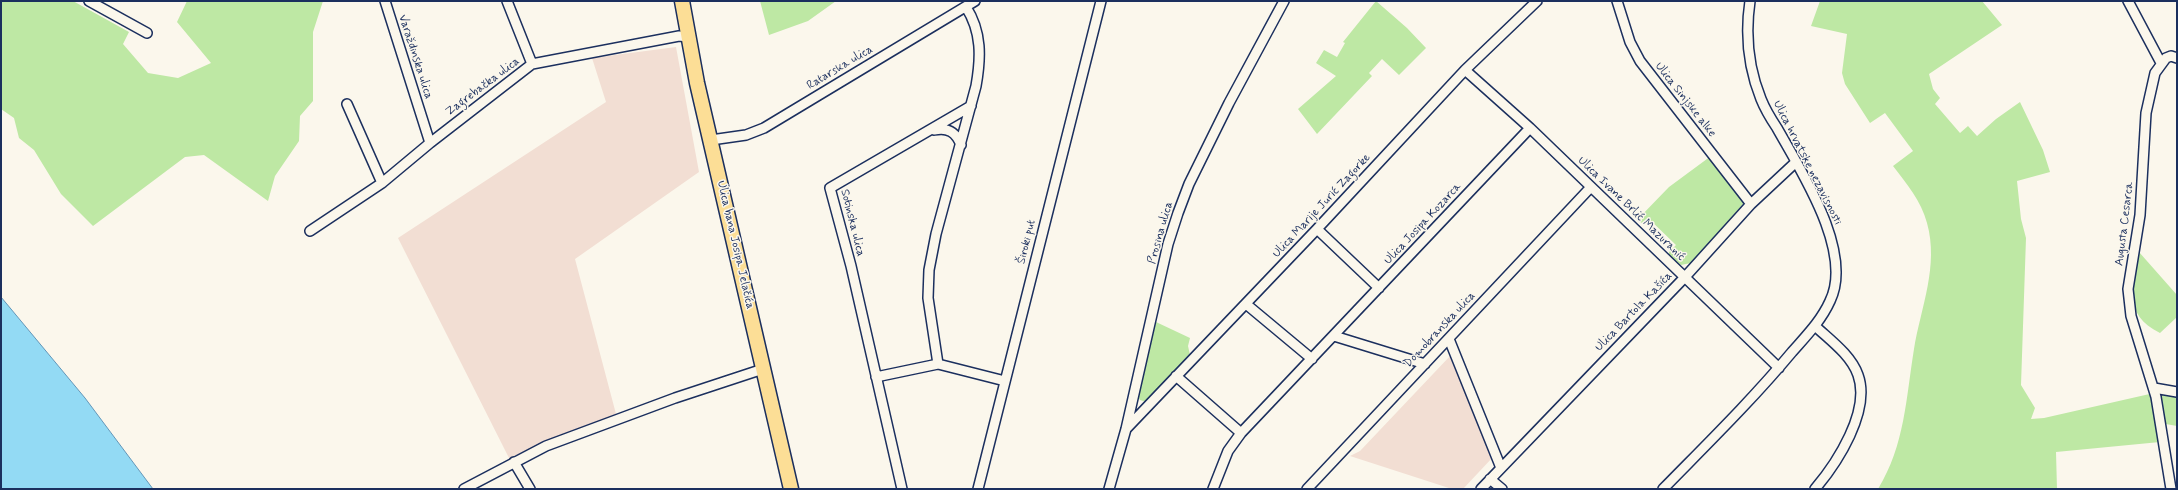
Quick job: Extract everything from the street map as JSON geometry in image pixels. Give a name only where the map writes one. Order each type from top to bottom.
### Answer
[{"type":"main road","name":"Ulica bana Josipa Jelačića","points":[[682,1],[688,37],[711,140],[791,489]]},
{"type":"street","points":[[89,1],[147,32]]},
{"type":"street","name":"Varaždinska ulica","points":[[385,1],[430,143]]},
{"type":"street","points":[[507,1],[532,64]]},
{"type":"street","name":"Ratarska ulica","points":[[711,140],[746,135],[764,128],[975,1]]},
{"type":"street","name":"Široki put","points":[[978,489],[1101,1]]},
{"type":"street","name":"Prosina ulica","points":[[1108,489],[1126,429],[1168,244],[1178,213],[1189,184],[1229,103],[1284,1]]},
{"type":"street","name":"Ulica Marije Jurić Zagorke","points":[[1126,429],[1318,229],[1465,70],[1537,1]]},
{"type":"street","name":"Ulica Sinjske alke","points":[[1617,1],[1630,42],[1640,61],[1751,204]]},
{"type":"street","name":"Ulica hrvatske nezavisnosti","points":[[1664,489],[1779,368],[1815,326],[1834,292],[1837,282],[1836,255],[1831,236],[1796,162],[1761,100],[1747,53],[1750,1]]},
{"type":"street","points":[[2128,1],[2161,63],[2170,56],[2177,58]]},
{"type":"street","points":[[938,364],[931,328],[927,283],[936,234],[961,145],[979,68],[980,48],[978,32],[966,7]]},
{"type":"street","name":"Zagrebačka ulica","points":[[310,231],[382,183],[430,143],[532,64],[679,36],[688,37]]},
{"type":"street","name":"Augusta Cesarca","points":[[2161,63],[2155,73],[2146,112],[2140,211],[2128,289],[2131,316],[2154,388],[2171,489]]},
{"type":"street","name":"Ulica Ivane Brlić Mazuranić","points":[[1465,70],[1530,128],[1779,368]]},
{"type":"street","points":[[347,104],[382,183]]},
{"type":"street","name":"Sotinska ulica","points":[[902,489],[851,266],[830,188],[971,106]]},
{"type":"street","name":"Ulica Josipa Kozarca","points":[[1213,489],[1228,450],[1241,433],[1530,128]]},
{"type":"street","points":[[931,130],[945,129],[953,132],[961,145]]},
{"type":"street","name":"Ulica Bartola Kašića","points":[[1481,489],[1685,277],[1751,204],[1796,162]]},
{"type":"street","name":"Domobranska ulica","points":[[1307,489],[1591,187]]},
{"type":"street","points":[[1318,229],[1379,288]]},
{"type":"street","points":[[1246,304],[1312,359]]},
{"type":"street","points":[[1815,326],[1843,353],[1851,364],[1858,374],[1860,388],[1859,406],[1847,442],[1835,465],[1815,489]]},
{"type":"street","points":[[1334,336],[1426,364]]},
{"type":"street","points":[[1449,339],[1501,468]]},
{"type":"street","points":[[876,377],[938,364],[1005,381]]},
{"type":"street","points":[[464,489],[546,446],[675,398],[763,369]]},
{"type":"street","points":[[1176,376],[1241,433]]},
{"type":"street","points":[[2154,388],[2177,392]]},
{"type":"street","points":[[514,462],[530,489]]},
{"type":"street","points":[[1490,479],[1502,489]]},
{"type":"shaded area","points":[[676,47],[699,172],[575,259],[616,414],[509,458],[398,238],[606,102],[592,58]]},
{"type":"shaded area","points":[[1451,355],[1493,457],[1463,489],[1452,489],[1350,456],[1360,451]]},
{"type":"green space","points":[[1,1],[73,1],[129,32],[123,44],[148,73],[178,78],[211,63],[177,22],[187,1],[323,1],[313,32],[313,101],[300,116],[299,141],[275,176],[268,201],[204,155],[185,157],[93,226],[61,194],[34,150],[19,138],[14,118],[1,109]]},
{"type":"green space","points":[[760,1],[836,1],[808,21],[769,35]]},
{"type":"green space","points":[[1376,1],[1407,28],[1426,48],[1399,75],[1382,59],[1369,73],[1372,76],[1317,134],[1298,109],[1336,76],[1316,63],[1324,50],[1337,57],[1345,43],[1343,42]]},
{"type":"green space","points":[[1820,1],[1982,1],[2002,25],[1929,74],[1933,89],[1940,98],[1935,104],[1960,133],[1968,126],[1977,136],[1996,119],[2020,102],[2043,150],[2050,172],[2017,181],[2021,219],[2026,238],[2021,385],[2035,408],[2031,419],[2044,418],[2154,393],[2177,392],[2177,426],[2160,423],[2160,442],[2056,452],[2057,489],[1878,489],[1894,455],[1903,421],[1914,349],[1928,286],[1931,255],[1930,239],[1927,223],[1921,207],[1913,193],[1893,166],[1913,151],[1885,113],[1870,123],[1845,84],[1842,73],[1847,34],[1811,26]]},
{"type":"green space","points":[[1711,156],[1744,199],[1744,203],[1691,263],[1681,265],[1669,256],[1669,252],[1676,245],[1648,218],[1642,223],[1637,220],[1669,187]]},
{"type":"green space","points":[[2139,252],[2177,295],[2177,317],[2160,333],[2148,326],[2140,317],[2135,308],[2133,288]]},
{"type":"green space","points":[[1156,322],[1190,338],[1188,346],[1190,355],[1146,402],[1140,400],[1138,397]]},
{"type":"water","points":[[1,297],[85,398],[153,489],[1,489]]}]
